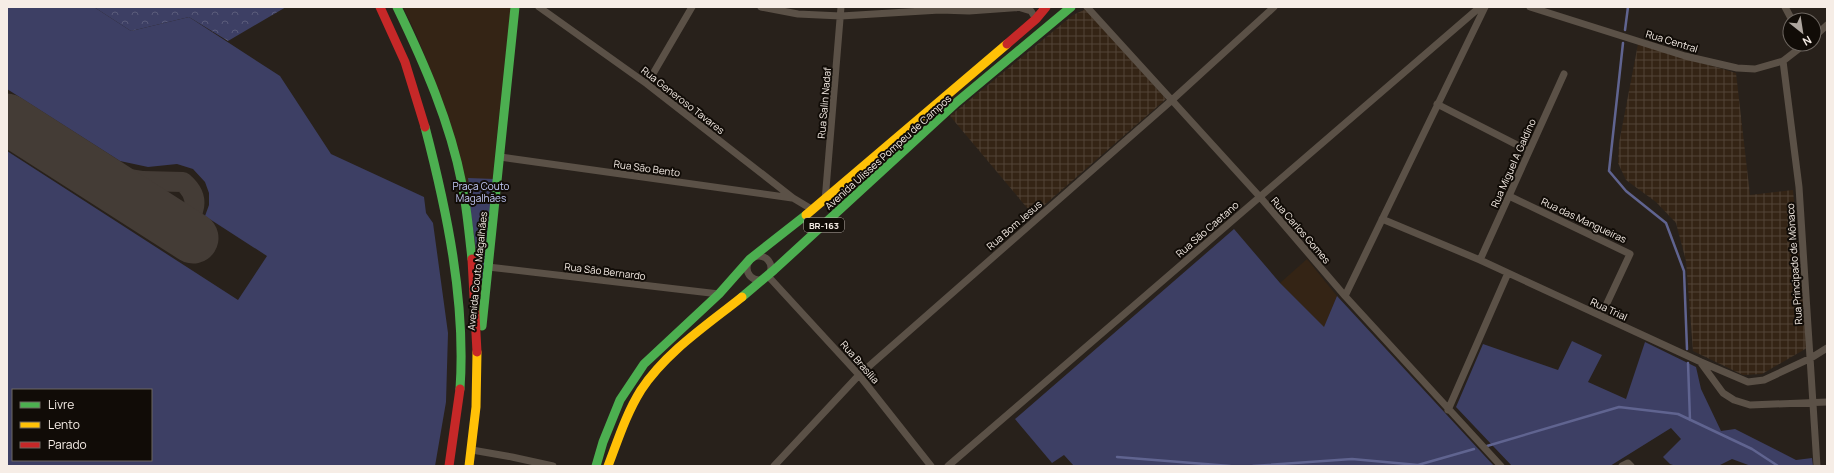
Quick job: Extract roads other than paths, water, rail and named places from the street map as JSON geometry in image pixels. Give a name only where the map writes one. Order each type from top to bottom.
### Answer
[{"type":"main road","points":[[380,7],[403,55],[429,137],[458,293],[461,340],[459,390],[449,466]]},
{"type":"main road","points":[[397,7],[430,83],[447,131],[461,178],[474,275],[477,318],[476,394],[470,466]]},
{"type":"main road","name":"Avenida Couto Magalhães","points":[[476,394],[516,7]]},
{"type":"main road","name":"Avenida Ulisses Pompeu de Campos","points":[[596,466],[603,442],[620,400],[644,364],[719,294],[750,259],[825,201],[1036,19],[1046,7]]},
{"type":"main road","name":"Avenida Ulisses Pompeu de Campos","points":[[608,466],[626,418],[649,380],[689,340],[768,276],[1022,45],[1072,7]]},
{"type":"street","name":"Rua Generoso Tavares","points":[[539,7],[647,84],[793,198],[813,210]]},
{"type":"street","points":[[647,84],[692,7]]},
{"type":"street","points":[[761,7],[798,14],[841,16],[940,9],[1022,7],[1031,11],[1036,19]]},
{"type":"street","name":"Rua Salin Nadaf","points":[[825,201],[841,7]]},
{"type":"street","name":"Rua Carlos Gomes","points":[[1088,7],[1260,197],[1345,296],[1501,466]]},
{"type":"street","name":"Rua Bom Jesus","points":[[774,466],[859,375],[1172,100],[1274,7]]},
{"type":"street","name":"Rua São Caetano","points":[[948,466],[1480,7]]},
{"type":"street","points":[[1345,296],[1485,7]]},
{"type":"street","name":"Rua Central","points":[[1530,7],[1685,56],[1721,65],[1755,69],[1783,61],[1795,52]]},
{"type":"street","name":"Rua Principado de Mônaco","points":[[1783,61],[1799,187],[1817,466]]},
{"type":"street","name":"Rua Miguel A Galdino","points":[[1480,260],[1564,74]]},
{"type":"street","points":[[1437,104],[1529,151]]},
{"type":"street","name":"Rua São Bento","points":[[500,157],[793,198]]},
{"type":"street","name":"Rua das Mangueiras","points":[[1509,196],[1630,254],[1600,316]]},
{"type":"street","name":"Rua Trial","points":[[1382,219],[1480,260],[1701,362],[1748,382],[1764,380],[1811,358],[1827,348]]},
{"type":"street","points":[[758,256],[767,259],[770,265],[768,276],[756,280],[751,277],[747,273],[746,267],[750,259],[758,256]]},
{"type":"street","name":"Rua São Bernardo","points":[[488,267],[719,294]]},
{"type":"street","points":[[1448,410],[1508,273]]},
{"type":"street","name":"Rua Brasília","points":[[768,276],[859,375],[931,466]]},
{"type":"street","points":[[1701,362],[1723,393],[1734,400],[1750,405],[1812,404],[1827,402]]},
{"type":"street","points":[[472,450],[553,466]]},
{"type":"waterway","points":[[1625,30],[1628,7]]},
{"type":"waterway","points":[[1623,43],[1609,171],[1626,191],[1666,223],[1684,271],[1687,349]]},
{"type":"waterway","points":[[1688,363],[1690,420]]},
{"type":"waterway","points":[[1487,446],[1619,407],[1678,414],[1752,449],[1778,466]]},
{"type":"waterway","points":[[1253,466],[1352,459],[1418,465],[1474,449]]},
{"type":"waterway","points":[[1117,457],[1230,466]]},
{"type":"park label","name":"Praça Couto Magalhães","points":[[481,192]]}]
